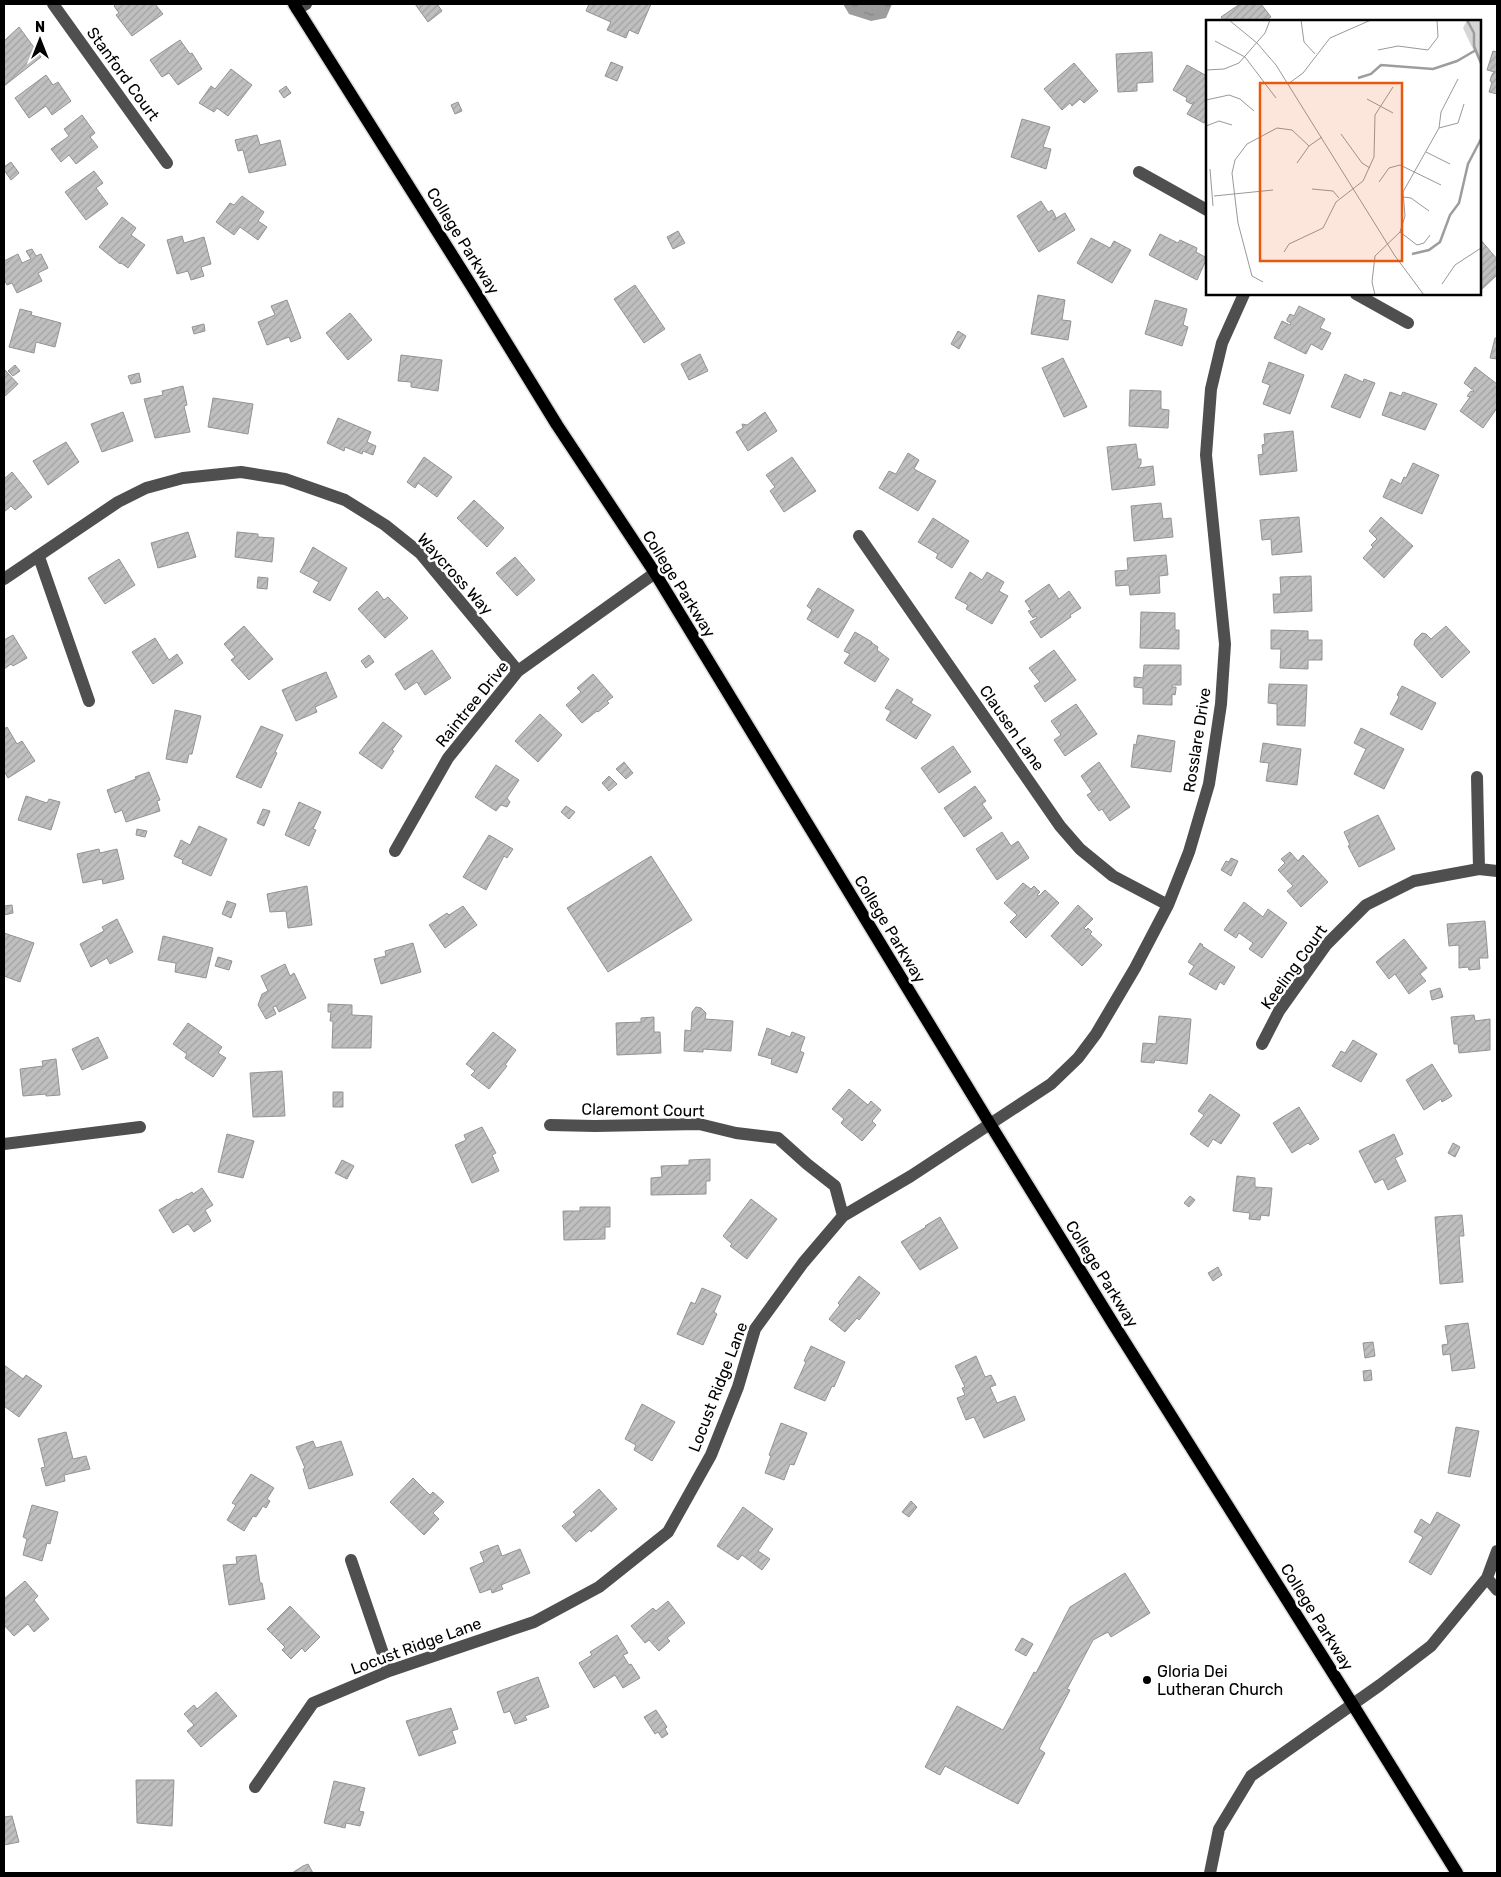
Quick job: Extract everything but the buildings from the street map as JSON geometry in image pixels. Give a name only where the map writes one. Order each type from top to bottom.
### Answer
[{"type":"main road","name":"College Parkway","points":[[299,5],[557,425],[655,573],[990,1124],[1457,1873]]},
{"type":"street","name":"Stanford Court","points":[[53,4],[167,164]]},
{"type":"street","points":[[1139,172],[1206,209]]},
{"type":"street","name":"Rosslare Drive","points":[[990,1124],[1051,1084],[1078,1058],[1096,1034],[1135,968],[1168,905],[1189,852],[1208,784],[1221,704],[1225,644],[1206,455],[1211,389],[1222,344],[1244,295]]},
{"type":"street","points":[[1358,295],[1408,323]]},
{"type":"street","name":"Waycross Way","points":[[4,579],[118,502],[146,488],[183,478],[241,472],[285,479],[345,500],[385,525],[413,547],[420,553],[518,672]]},
{"type":"street","name":"Clausen Lane","points":[[860,536],[1060,826],[1080,850],[1113,876],[1168,905]]},
{"type":"street","points":[[39,557],[89,702]]},
{"type":"street","name":"Raintree Drive","points":[[396,851],[448,758],[518,672],[655,573]]},
{"type":"street","points":[[1477,777],[1479,869]]},
{"type":"street","name":"Keeling Court","points":[[1262,1044],[1280,1011],[1326,945],[1366,905],[1414,881],[1479,869],[1497,871]]},
{"type":"street","name":"Claremont Court","points":[[550,1125],[699,1124],[736,1133],[778,1138],[835,1186],[843,1216]]},
{"type":"street","name":"Locust Ridge Lane","points":[[255,1787],[313,1703],[389,1671],[534,1622],[599,1587],[668,1532],[711,1456],[738,1387],[755,1329],[803,1263],[843,1216],[910,1176],[990,1124]]},
{"type":"street","points":[[4,1144],[140,1128]]},
{"type":"street","points":[[1210,1873],[1219,1829],[1250,1776],[1353,1705],[1431,1646],[1487,1578],[1497,1551]]},
{"type":"street","points":[[351,1560],[389,1671]]},
{"type":"street","points":[[1487,1578],[1497,1590]]},
{"type":"water","points":[[843,4],[892,4],[886,18],[871,21],[849,14]]},
{"type":"place","name":"Gloria Dei Lutheran Church","points":[[1147,1680]]}]
